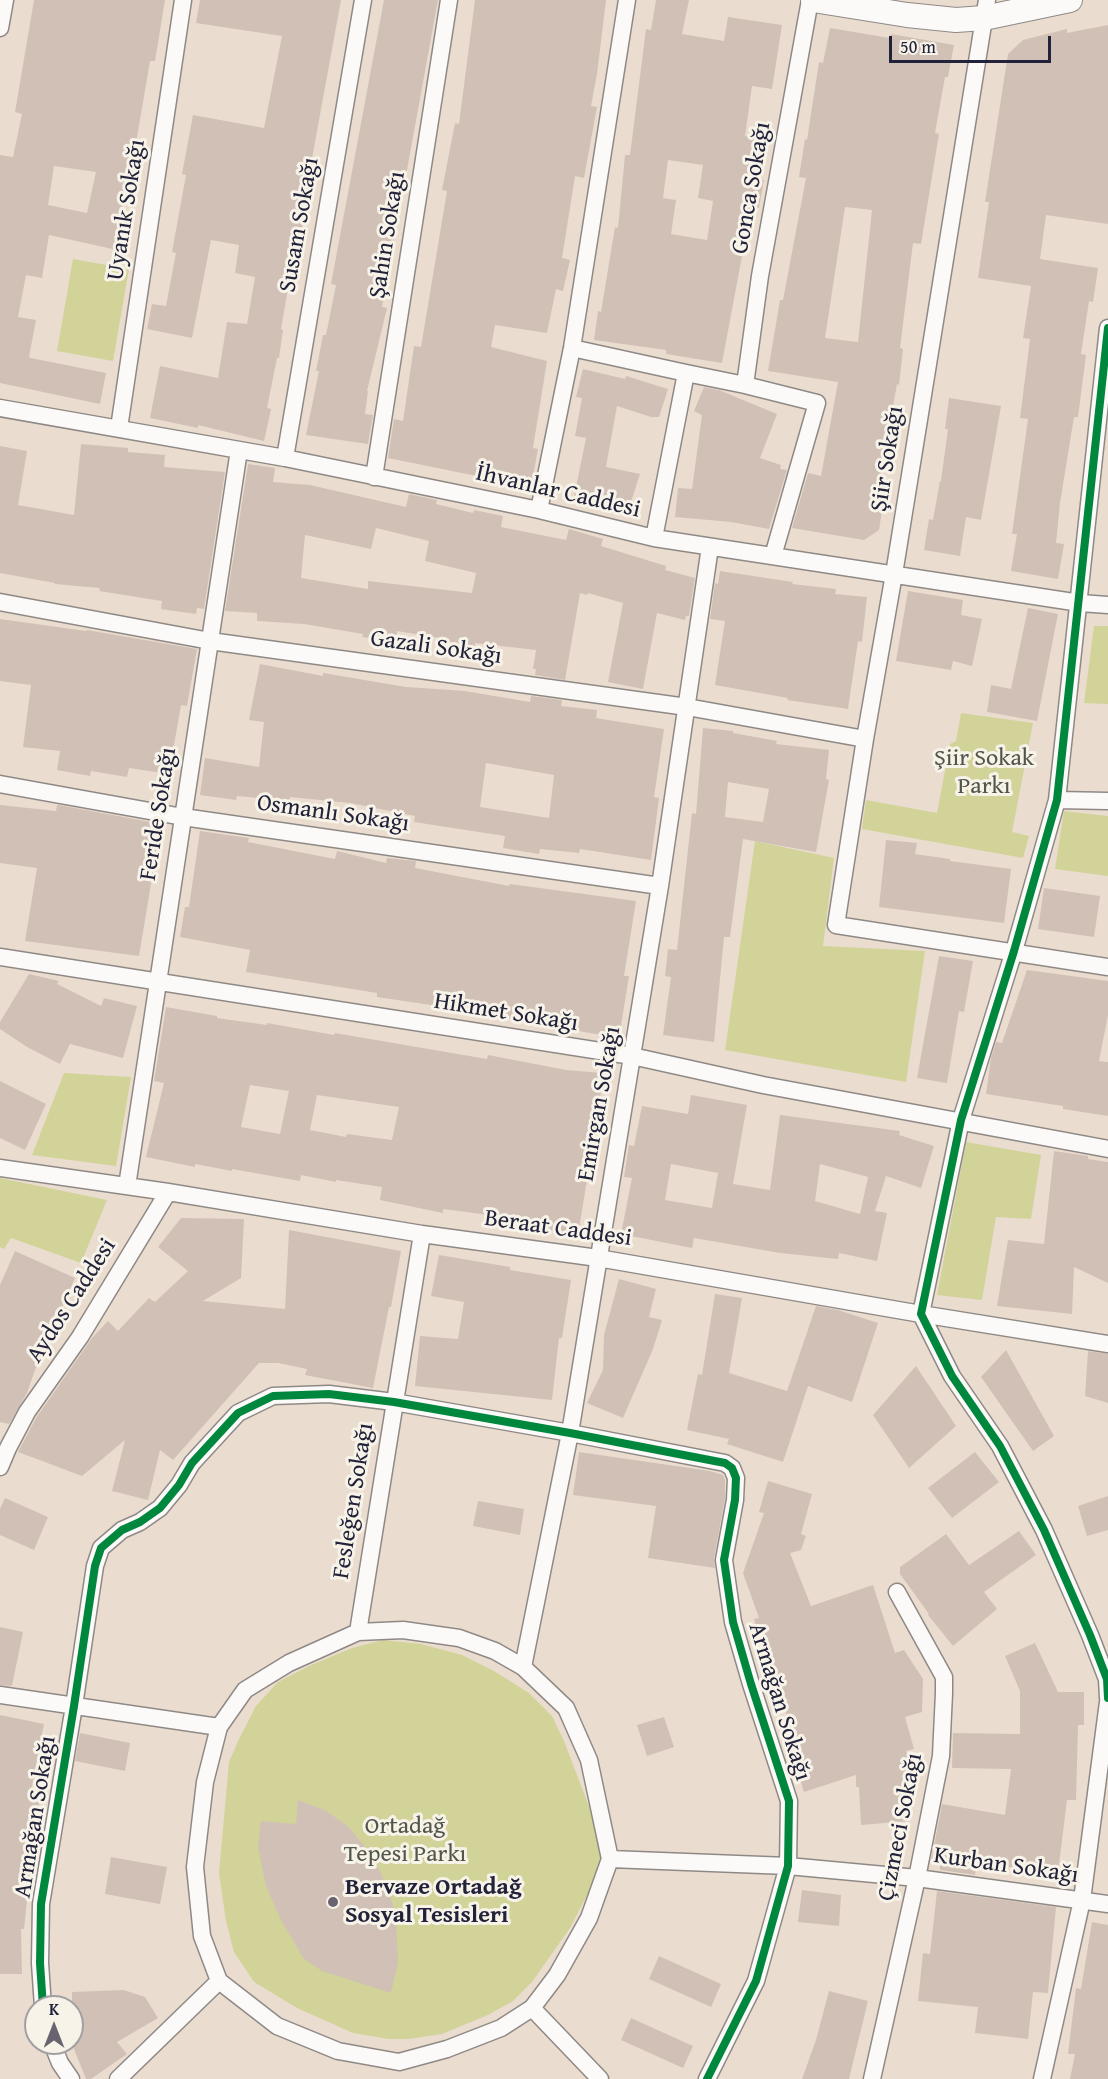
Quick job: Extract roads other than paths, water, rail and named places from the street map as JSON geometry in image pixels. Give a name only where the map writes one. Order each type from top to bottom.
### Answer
[{"type":"street","points":[[0,28],[5,0]]},
{"type":"street","name":"Uyanık Sokağı","points":[[119,428],[183,0]]},
{"type":"street","name":"Susam Sokağı","points":[[285,458],[363,0]]},
{"type":"street","name":"Şahin Sokağı","points":[[374,477],[449,0]]},
{"type":"street","points":[[539,510],[572,348],[627,0]]},
{"type":"street","points":[[811,0],[956,20],[986,9],[1070,0]]},
{"type":"street","name":"Gonca Sokağı","points":[[745,385],[760,276],[811,0]]},
{"type":"street","name":"Şiir Sokağı","points":[[986,9],[836,925],[1014,951]]},
{"type":"street","points":[[1108,328],[1057,800],[1014,951],[961,1120],[921,1314],[952,1376],[1000,1446],[1044,1530],[1107,1679],[1108,1698]]},
{"type":"street","points":[[572,348],[817,403],[773,556]]},
{"type":"street","points":[[654,538],[686,374]]},
{"type":"street","name":"İhvanlar Caddesi","points":[[0,408],[285,458],[539,510],[654,538],[1080,603],[1108,605]]},
{"type":"street","name":"Feride Sokağı","points":[[127,1186],[239,450]]},
{"type":"street","name":"Emirgan Sokağı","points":[[523,1667],[570,1433],[660,886],[710,547]]},
{"type":"street","name":"Gazali Sokağı","points":[[0,602],[210,641],[687,707],[865,740]]},
{"type":"street","name":"Osmanlı Sokağı","points":[[0,784],[183,817],[660,886]]},
{"type":"street","points":[[1057,800],[1108,801]]},
{"type":"street","points":[[1014,951],[1108,967]]},
{"type":"street","name":"Hikmet Sokağı","points":[[0,957],[632,1056],[763,1085],[1108,1149]]},
{"type":"street","name":"Beraat Caddesi","points":[[0,1168],[168,1192],[422,1234],[598,1258],[1108,1344]]},
{"type":"street","name":"Aydos Caddesi","points":[[0,1467],[27,1412],[80,1337],[168,1192]]},
{"type":"street","name":"Fesleğen Sokağı","points":[[358,1632],[422,1234]]},
{"type":"street","name":"Armağan Sokağı","points":[[42,1995],[41,1904],[95,1566],[100,1548],[122,1530],[140,1522],[160,1508],[179,1485],[192,1463],[238,1413],[273,1396],[328,1394],[394,1402],[725,1462],[732,1468],[736,1478],[735,1500],[724,1560],[733,1622],[789,1801],[788,1866],[756,1982],[707,2079]]},
{"type":"street","name":"Çizmeci Sokağı","points":[[872,2079],[917,1878],[941,1756],[944,1677],[897,1592]]},
{"type":"street","points":[[404,1630],[459,1638],[495,1651],[523,1667],[566,1708],[589,1760],[610,1859],[589,1918],[557,1975],[532,2008],[501,2028],[447,2049],[399,2062],[338,2051],[277,2026],[219,1981],[202,1936],[195,1867],[205,1782],[219,1727],[245,1690],[289,1663],[358,1632],[404,1630]]},
{"type":"street","points":[[0,1695],[219,1727]]},
{"type":"street","points":[[1042,2079],[1082,1900],[1108,1702]]},
{"type":"street","name":"Kurban Sokağı","points":[[610,1859],[788,1866],[917,1878],[1108,1904]]},
{"type":"street","points":[[118,2079],[219,1981]]},
{"type":"street","points":[[532,2008],[600,2079]]},
{"type":"street","points":[[57,2055],[71,2079]]},
{"type":"place","name":"Bervaze Ortadağ Sosyal Tesisleri","points":[[333,1902]]},
{"type":"park label","name":"Şiir Sokak Parkı","points":[[984,773]]},
{"type":"park label","name":"Ortadağ Tepesi Parkı","points":[[405,1841]]}]
